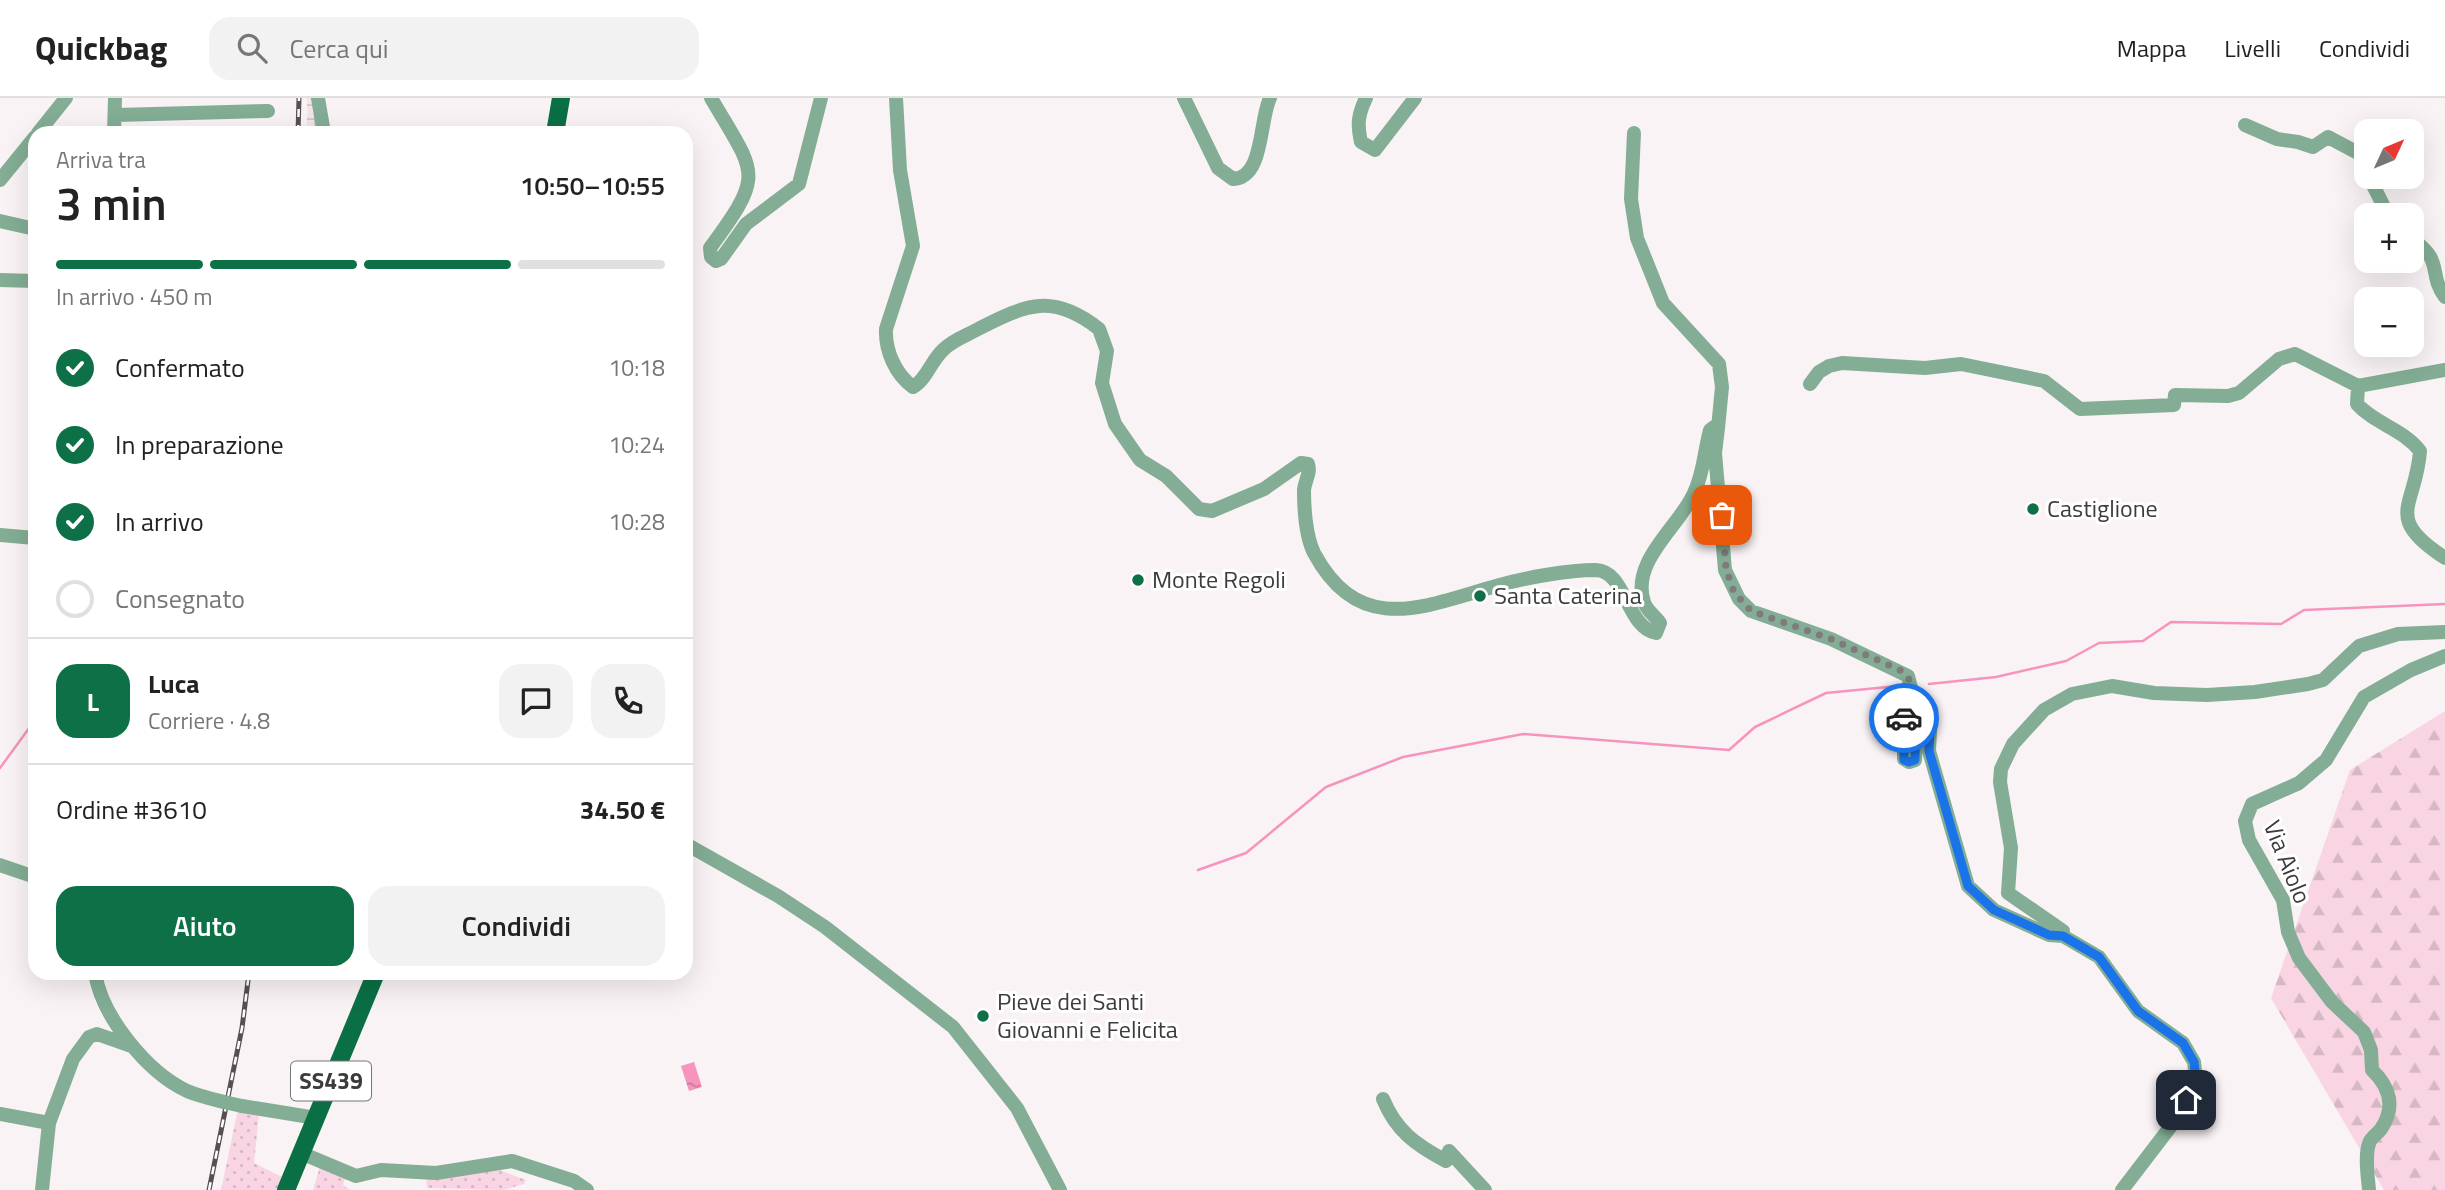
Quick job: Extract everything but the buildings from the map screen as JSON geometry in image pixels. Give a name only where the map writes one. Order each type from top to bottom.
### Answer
[{"type":"main road","points":[[556,126],[561,98]]},
{"type":"main road","name":"SS439","points":[[286,1190],[373,980]]},
{"type":"street","points":[[44,126],[66,98]]},
{"type":"street","points":[[115,98],[115,126]]},
{"type":"street","points":[[318,98],[323,126]]},
{"type":"street","points":[[710,98],[739,143],[746,158],[749,181],[747,193],[737,213],[710,248],[711,257],[716,261],[722,259],[746,223],[799,184],[821,98]]},
{"type":"street","points":[[895,98],[900,170],[913,246],[886,329],[885,343],[904,381],[913,387],[919,383],[945,347],[1031,304],[1055,307],[1092,323],[1099,328],[1107,351],[1102,383],[1115,424],[1139,459],[1166,476],[1206,512],[1264,489],[1305,462],[1310,467],[1304,487],[1313,551],[1341,589],[1364,605],[1380,610],[1409,609],[1469,596],[1510,582],[1597,570],[1613,579],[1643,626],[1657,633],[1660,623],[1644,605],[1642,582],[1655,550],[1694,495],[1706,462],[1710,430],[1718,428]]},
{"type":"street","points":[[1184,98],[1219,168],[1233,179],[1245,177],[1253,168],[1263,113],[1270,98]]},
{"type":"street","points":[[1366,98],[1358,115],[1358,126],[1361,142],[1375,150],[1415,98]]},
{"type":"street","points":[[116,115],[268,111]]},
{"type":"street","points":[[2245,125],[2277,139],[2313,147],[2328,137],[2354,150]]},
{"type":"street","points":[[1634,134],[1631,199],[1637,238],[1663,303],[1718,364],[1722,387],[1715,453],[1724,559],[1734,592],[1751,611],[1831,639],[1908,676],[1912,688],[1904,710],[1904,760],[1915,760],[1916,722],[1921,711],[1931,710],[1929,751],[1968,886],[1994,910],[2049,935],[2063,936],[2099,957],[2138,1011],[2183,1043],[2194,1062],[2196,1080],[2184,1109],[2155,1143],[2122,1190]]},
{"type":"street","points":[[0,180],[28,146]]},
{"type":"street","points":[[0,221],[28,227]]},
{"type":"street","points":[[2424,247],[2433,253],[2440,264],[2439,281],[2445,297]]},
{"type":"street","points":[[0,280],[28,281]]},
{"type":"street","points":[[1811,384],[1819,372],[1842,363],[1925,368],[1962,364],[2044,381],[2080,409],[2141,405],[2169,407],[2174,405],[2175,395],[2228,396],[2239,393],[2279,359],[2295,354],[2358,386],[2445,370]]},
{"type":"street","points":[[2358,386],[2357,404],[2365,413],[2401,432],[2420,451],[2406,506],[2417,537],[2445,558]]},
{"type":"street","points":[[0,535],[28,537]]},
{"type":"street","points":[[2063,936],[2057,925],[2008,893],[2011,848],[2000,782],[2001,769],[2012,744],[2044,710],[2072,694],[2112,686],[2154,693],[2207,695],[2255,692],[2308,684],[2323,680],[2359,646],[2398,634],[2445,632]]},
{"type":"street","name":"Via Aiolo","points":[[2369,1190],[2366,1179],[2370,1142],[2382,1128],[2389,1110],[2390,1094],[2383,1079],[2372,1070],[2371,1050],[2364,1032],[2332,1002],[2300,958],[2288,932],[2283,900],[2249,840],[2245,821],[2252,804],[2299,783],[2326,760],[2364,697],[2411,670],[2445,656]]},
{"type":"street","points":[[693,848],[778,896],[825,928],[953,1027],[1017,1108],[1060,1190]]},
{"type":"street","points":[[0,865],[28,875]]},
{"type":"street","points":[[97,980],[106,1006],[131,1046]]},
{"type":"street","points":[[42,1190],[49,1123],[73,1059],[89,1037],[97,1034],[131,1046],[186,1090],[242,1106],[316,1118]]},
{"type":"street","points":[[1383,1100],[1392,1122],[1427,1151],[1446,1161],[1449,1151],[1485,1190]]},
{"type":"street","points":[[0,1114],[49,1123]]},
{"type":"street","points":[[301,1153],[356,1176],[381,1170],[436,1173],[512,1161],[574,1181],[587,1190]]},
{"type":"shaded area","points":[[307,98],[314,98],[318,126],[307,126]]},
{"type":"green space","points":[[2445,711],[2445,1190],[2384,1190],[2271,998],[2350,770]]},
{"type":"green space","points":[[238,1109],[259,1114],[254,1163],[282,1177],[277,1190],[221,1190]]},
{"type":"green space","points":[[320,1166],[345,1178],[343,1185],[350,1190],[313,1190]]},
{"type":"green space","points":[[489,1166],[526,1180],[524,1184],[503,1190],[427,1188],[426,1177]]},
{"type":"water","points":[[694,1062],[702,1087],[689,1091],[681,1066]]},
{"type":"waterway","points":[[1929,684],[1996,677],[2066,661],[2099,643],[2143,641],[2171,622],[2281,624],[2304,610],[2445,604]]},
{"type":"waterway","points":[[1198,870],[1246,853],[1326,787],[1403,757],[1523,734],[1729,750],[1755,727],[1826,693],[1898,686]]},
{"type":"waterway","points":[[0,768],[28,730]]},
{"type":"railway","points":[[298,126],[299,98]]},
{"type":"railway","points":[[209,1190],[242,1028],[248,980]]},
{"type":"way so far","points":[[1722,515],[1726,569],[1739,599],[1751,611],[1831,639],[1902,671],[1908,676],[1912,688],[1904,718]]},
{"type":"place","name":"Castiglione","points":[[2033,509]]},
{"type":"place","name":"Monte Regoli","points":[[1138,580]]},
{"type":"place","name":"Santa Caterina","points":[[1480,596]]},
{"type":"place","name":"Pieve dei Santi Giovanni e Felicita","points":[[983,1016]]},
{"type":"route","points":[[1904,718],[1904,760],[1909,762],[1915,760],[1916,722],[1921,711],[1927,708],[1933,715],[1929,751],[1968,886],[1994,910],[2028,923],[2049,935],[2063,936],[2099,957],[2122,993],[2138,1011],[2183,1043],[2194,1062],[2196,1080],[2186,1100]]}]
